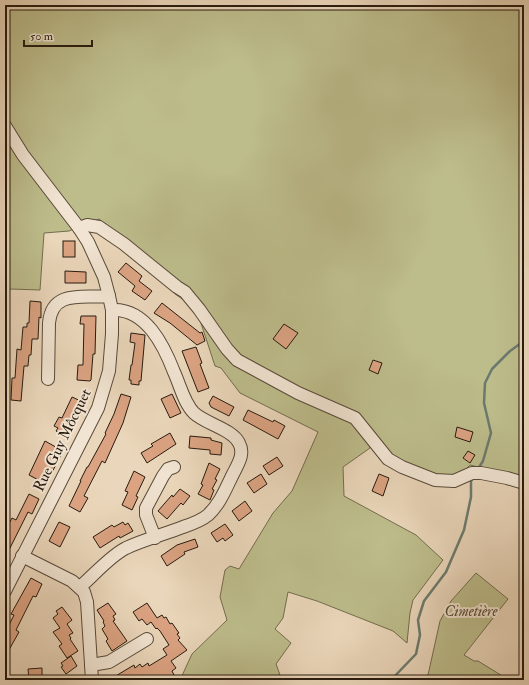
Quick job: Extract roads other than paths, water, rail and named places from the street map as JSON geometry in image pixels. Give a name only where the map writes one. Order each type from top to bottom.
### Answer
[{"type":"street","name":"Rue Guy Môcquet","points":[[5,126],[23,155],[79,228],[99,264],[104,277],[112,310],[109,371],[98,408],[5,591]]},
{"type":"street","points":[[79,228],[87,225],[99,227],[124,244],[185,292],[227,349],[237,360],[298,393],[355,418],[388,459],[430,479],[454,482],[472,473],[481,473],[524,483]]},
{"type":"street","points":[[48,379],[49,318],[54,307],[61,300],[72,297],[109,296]]},
{"type":"street","points":[[80,587],[126,548],[155,538],[207,516],[221,498],[240,461],[242,452],[239,442],[232,435],[199,417],[190,408],[167,354],[152,330],[129,313],[112,310]]},
{"type":"street","points":[[155,538],[146,515],[146,508],[163,476],[168,469],[174,467]]},
{"type":"street","points":[[22,556],[72,581],[84,592],[87,602],[92,680]]},
{"type":"street","points":[[91,666],[109,662],[147,639]]},
{"type":"waterway","points":[[478,469],[483,461],[491,433],[484,403],[485,383],[492,369],[510,351],[524,341]]},
{"type":"waterway","points":[[391,680],[416,654],[420,635],[418,620],[424,601],[446,572],[464,530],[471,497],[471,481],[474,477]]},
{"type":"park label","name":"Cimetière","points":[[471,611]]}]
